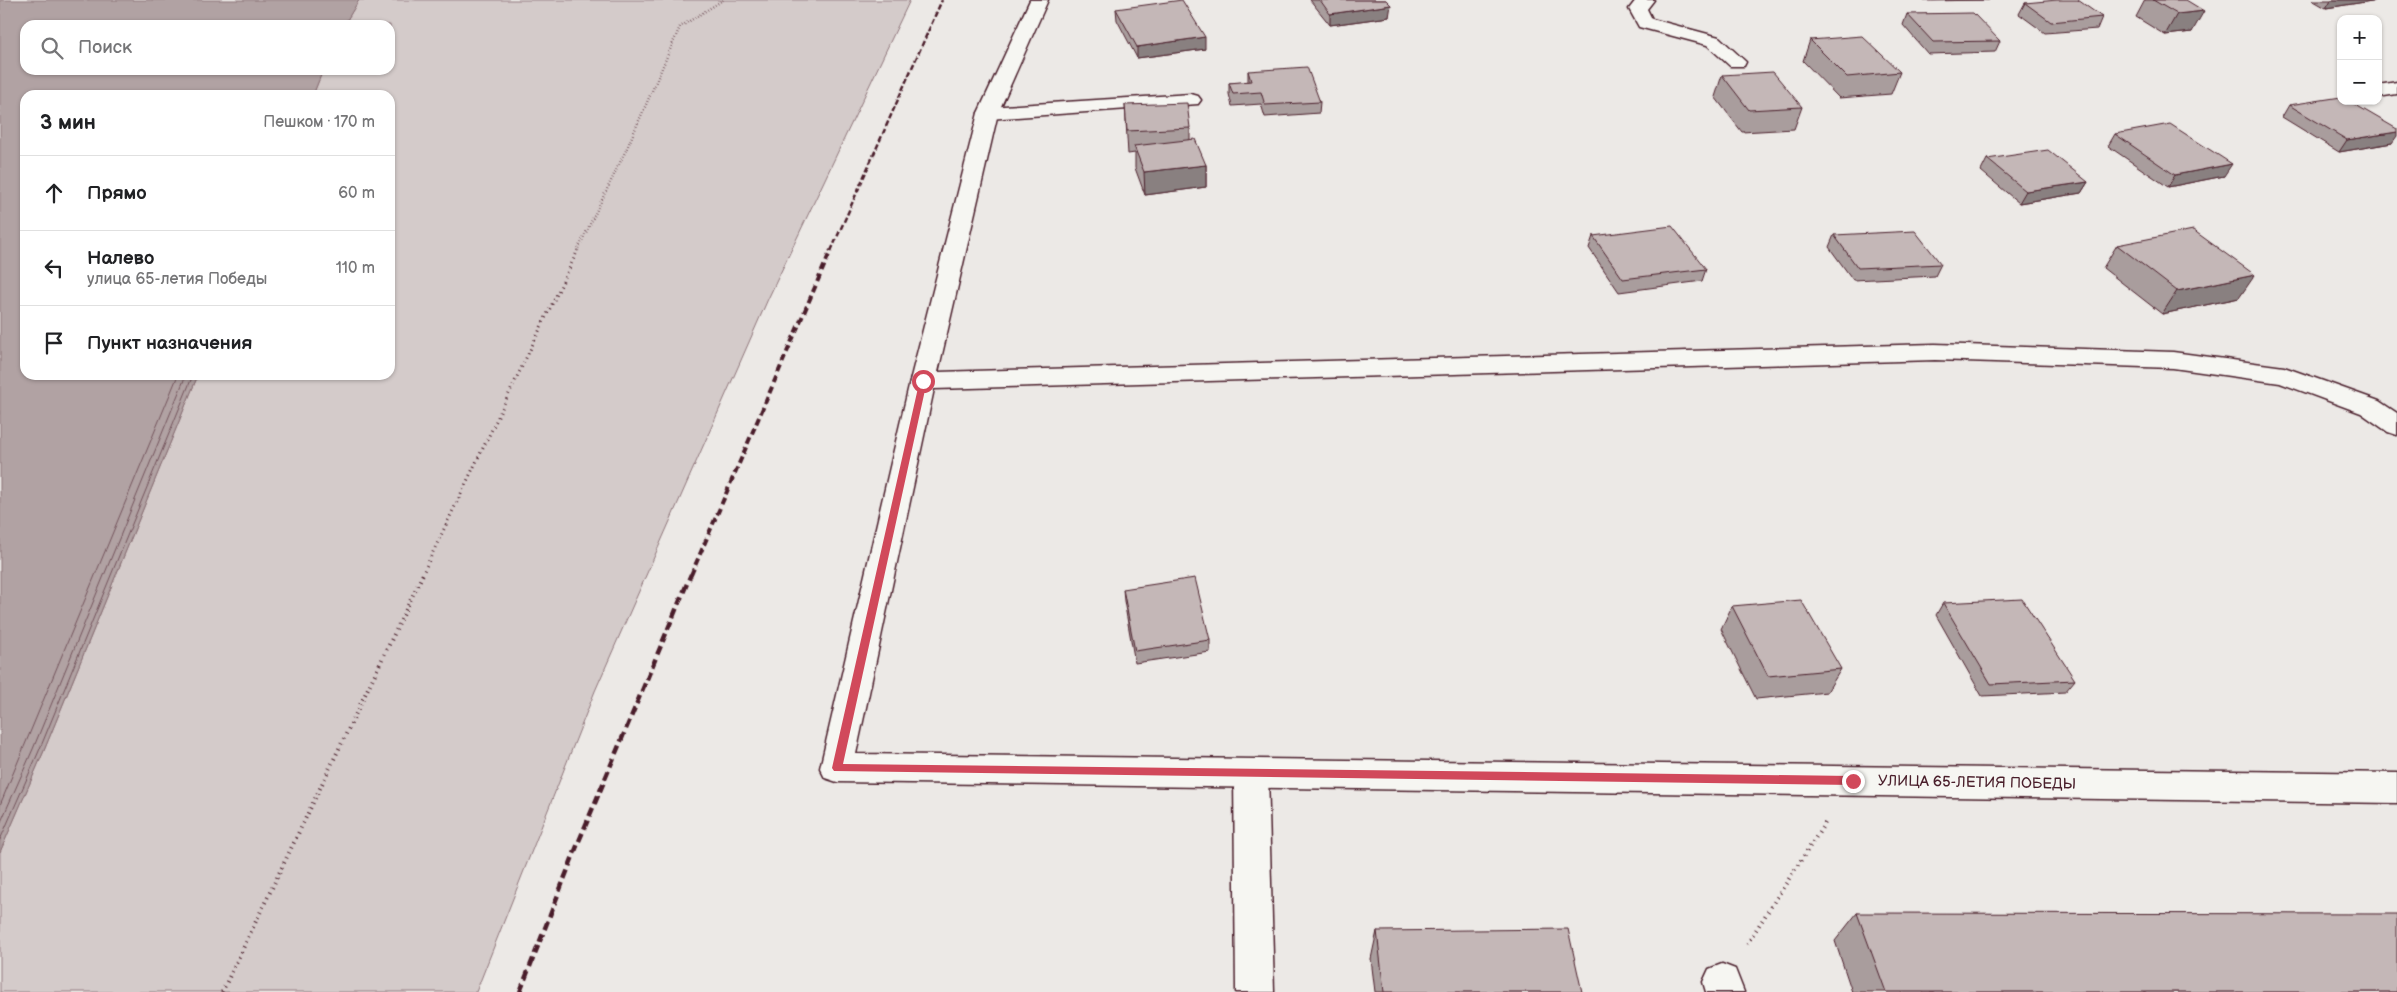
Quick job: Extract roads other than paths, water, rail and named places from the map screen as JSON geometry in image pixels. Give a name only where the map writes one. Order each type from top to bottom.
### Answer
[{"type":"street","points":[[1039,0],[988,113],[923,381],[1935,352],[2173,360],[2284,375],[2370,407],[2397,426]]},
{"type":"street","points":[[1646,0],[1638,9],[1645,23],[1713,41],[1737,62]]},
{"type":"street","points":[[2382,90],[2397,88]]},
{"type":"street","points":[[988,113],[1191,100]]},
{"type":"street","name":"УЛИЦА 65-ЛЕТИЯ ПОБЕДЫ","points":[[923,381],[837,768],[2397,788]]},
{"type":"street","points":[[1251,774],[1255,992]]},
{"type":"water","points":[[0,0],[359,0],[347,20],[20,20],[20,75],[321,75],[315,90],[20,90],[20,380],[196,380],[43,753],[0,852]]},
{"type":"railway","points":[[831,251],[942,0]]},
{"type":"railway","points":[[691,575],[831,250]]},
{"type":"railway","points":[[520,992],[579,841],[691,574]]}]
